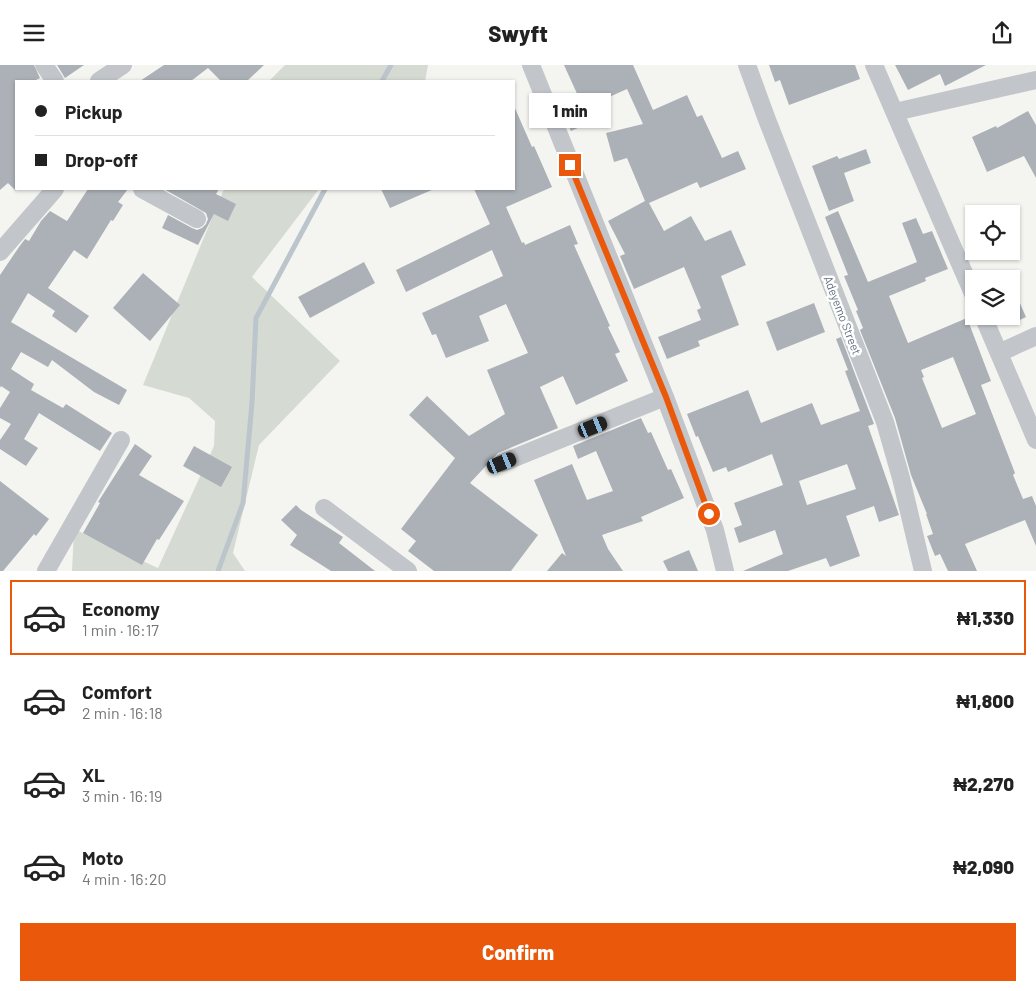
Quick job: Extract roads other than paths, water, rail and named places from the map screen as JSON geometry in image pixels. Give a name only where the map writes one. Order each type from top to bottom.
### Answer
[{"type":"street","points":[[44,65],[54,80]]},
{"type":"street","points":[[102,80],[124,65]]},
{"type":"street","points":[[531,65],[666,397],[715,530],[725,571]]},
{"type":"street","name":"Adeyemo Street","points":[[747,65],[885,422],[901,478],[923,571]]},
{"type":"street","points":[[874,65],[965,275]]},
{"type":"street","points":[[895,112],[1036,80]]},
{"type":"street","points":[[0,252],[54,190]]},
{"type":"street","points":[[144,190],[197,219]]},
{"type":"street","points":[[986,325],[1036,440]]},
{"type":"street","points":[[999,353],[1036,337]]},
{"type":"street","points":[[502,463],[666,397]]},
{"type":"street","points":[[46,571],[121,440]]},
{"type":"street","points":[[324,507],[408,571]]},
{"type":"waterway","points":[[383,80],[391,65]]},
{"type":"waterway","points":[[218,571],[243,503],[252,403],[256,318],[324,190]]}]
